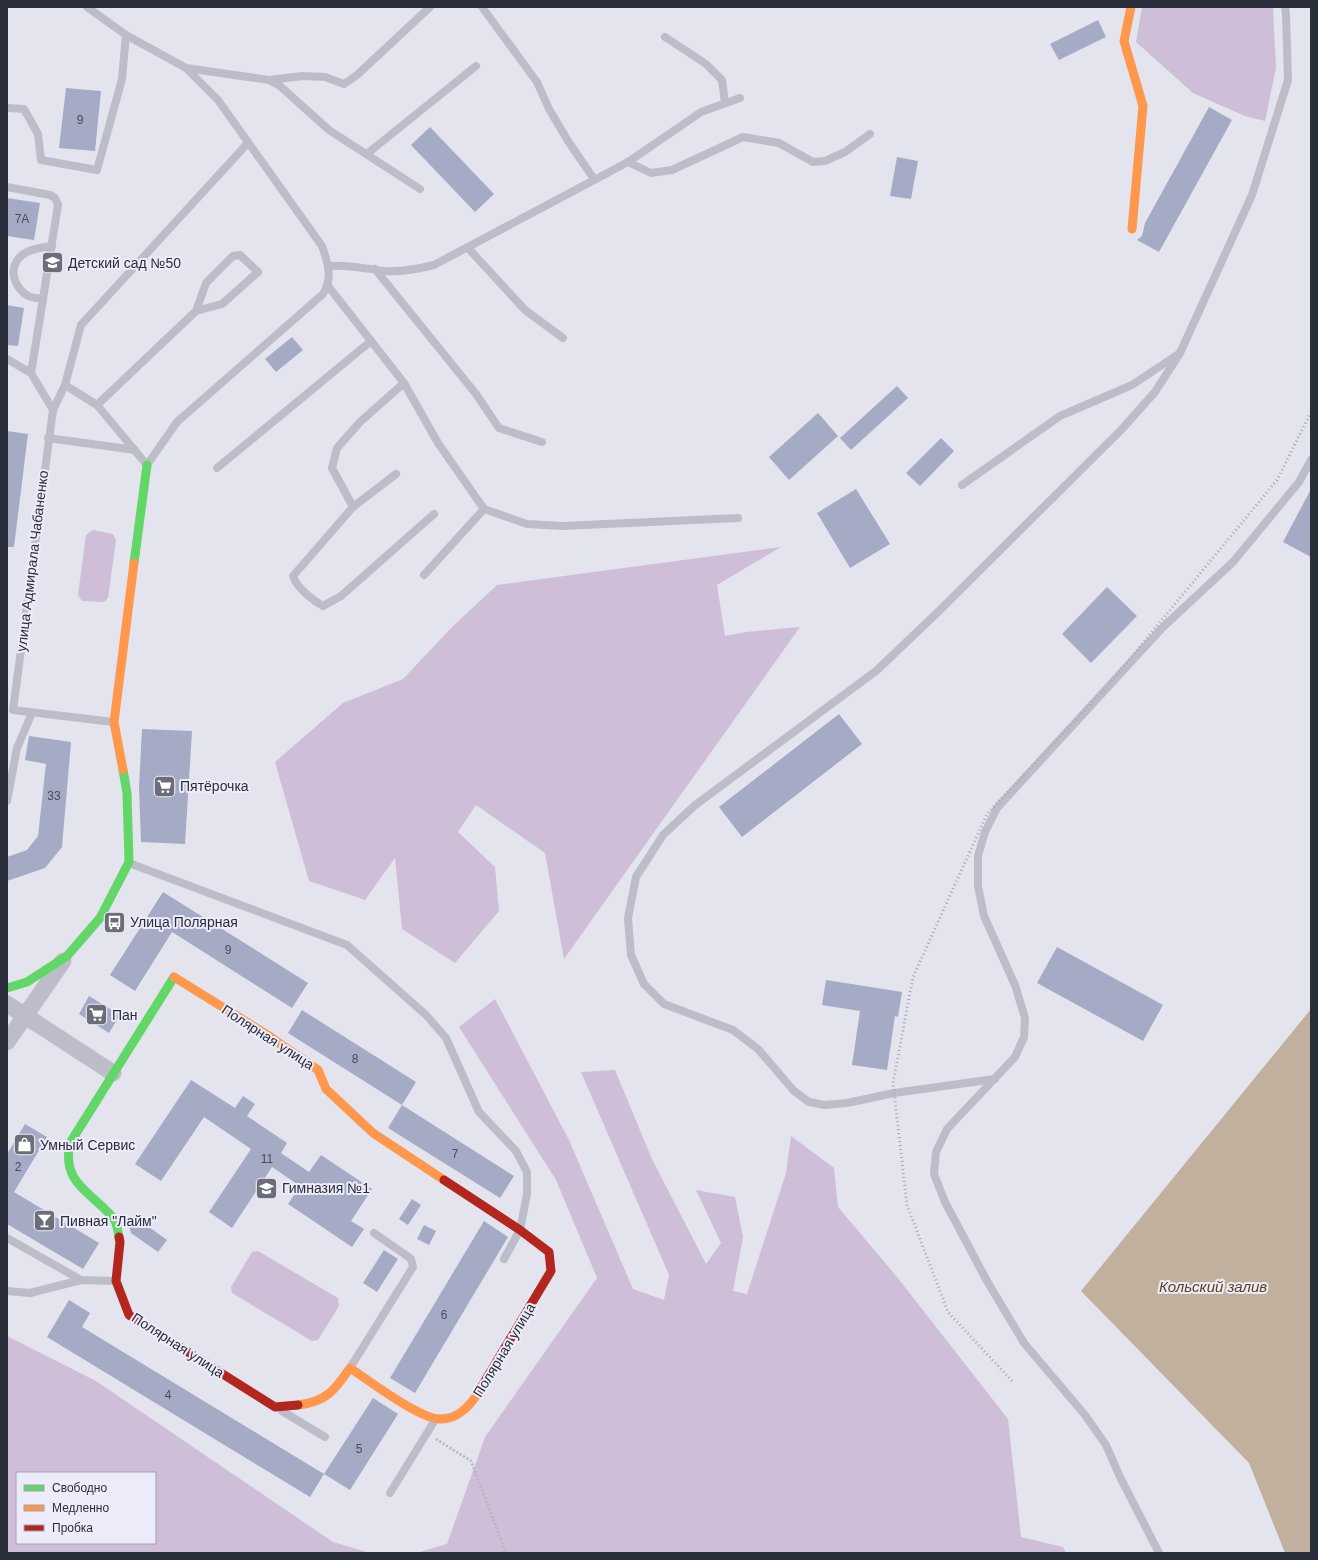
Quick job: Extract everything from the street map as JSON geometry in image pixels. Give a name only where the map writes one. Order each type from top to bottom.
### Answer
[{"type":"street","points":[[1131,7],[1124,41],[1143,106],[1132,229]]},
{"type":"street","points":[[7,1042],[67,956],[100,918],[129,862],[127,793],[114,722],[148,465]]},
{"type":"street","points":[[7,988],[28,982],[67,956]]},
{"type":"street","name":"Полярная улица","points":[[275,1407],[129,1315],[116,1281],[120,1242],[115,1220],[88,1195],[69,1170],[67,1157],[70,1143],[174,977],[266,1034],[318,1070],[326,1089],[373,1133],[520,1230],[549,1252],[551,1272],[472,1403],[456,1416],[436,1419]]},
{"type":"street","points":[[7,1004],[113,1073]]},
{"type":"street","points":[[275,1407],[313,1404],[336,1389],[350,1368],[416,1410],[436,1419]]},
{"type":"lane","points":[[65,385],[97,405],[148,465],[177,422],[323,294],[328,286],[329,266],[322,246],[247,144],[218,100],[186,68],[126,35],[88,7]]},
{"type":"lane","points":[[186,68],[269,80],[303,76],[325,77],[344,84],[357,75],[430,7]]},
{"type":"lane","points":[[482,7],[537,82],[549,109],[568,141],[594,179]]},
{"type":"lane","points":[[995,1079],[894,1093],[847,1104],[825,1105],[809,1102],[794,1092],[758,1049],[733,1030],[664,1004],[644,984],[631,955],[628,918],[636,877],[663,835],[694,806],[876,671],[938,612],[1122,429],[1155,392],[1180,352],[1252,195],[1288,80],[1285,7]]},
{"type":"lane","points":[[7,108],[24,110],[38,134],[41,160],[97,170],[122,79],[126,35]]},
{"type":"lane","points":[[666,37],[706,64],[722,80],[725,104]]},
{"type":"lane","points":[[368,153],[476,66]]},
{"type":"lane","points":[[269,80],[280,86],[330,130],[368,153],[420,189]]},
{"type":"lane","points":[[329,266],[343,264],[375,269],[412,270],[434,265],[628,162],[701,112],[740,98]]},
{"type":"lane","points":[[628,162],[651,173],[672,170],[743,137],[779,143],[799,156],[813,162],[825,161],[845,152],[870,134]]},
{"type":"lane","name":"улица Адмирала Чабаненко","points":[[114,722],[32,713],[10,709],[53,410],[65,385],[81,325],[247,144]]},
{"type":"lane","points":[[7,187],[50,195],[55,198],[58,205],[31,373]]},
{"type":"lane","points":[[43,299],[29,296],[17,287],[14,276],[14,267],[20,257],[30,251],[52,246]]},
{"type":"lane","points":[[468,248],[525,310],[563,338]]},
{"type":"lane","points":[[97,405],[196,311],[206,283],[234,256],[240,256],[258,272],[222,304],[196,311]]},
{"type":"lane","points":[[375,269],[476,394],[499,428],[542,442]]},
{"type":"lane","points":[[328,286],[404,383],[438,443],[484,509],[527,524],[562,526],[738,518]]},
{"type":"lane","points":[[217,468],[371,341]]},
{"type":"lane","points":[[962,485],[1060,416],[1132,385],[1180,352]]},
{"type":"lane","points":[[7,359],[31,373],[53,410]]},
{"type":"lane","points":[[353,507],[332,468],[337,448],[360,422],[404,383]]},
{"type":"lane","points":[[48,438],[135,450]]},
{"type":"lane","points":[[1159,1553],[1106,1445],[1085,1415],[1024,1343],[987,1281],[948,1208],[934,1174],[936,1152],[947,1129],[1015,1057],[1024,1037],[1025,1018],[1015,985],[984,916],[978,886],[978,856],[985,832],[997,808],[1163,627],[1233,562],[1299,482],[1311,460]]},
{"type":"lane","points":[[396,474],[353,507],[293,576],[295,582],[316,602],[323,606],[341,596],[434,514]]},
{"type":"lane","points":[[424,575],[484,509]]},
{"type":"lane","points":[[7,801],[16,748],[32,713]]},
{"type":"lane","points":[[129,862],[347,945],[426,1014],[446,1038],[479,1112],[516,1150],[527,1172],[527,1194],[520,1230],[504,1258]]},
{"type":"lane","points":[[350,1368],[412,1267],[411,1259],[374,1233]]},
{"type":"lane","points":[[7,1238],[81,1280]]},
{"type":"lane","points":[[7,1291],[30,1293],[81,1280],[116,1281]]},
{"type":"lane","points":[[275,1407],[325,1437]]},
{"type":"lane","points":[[390,1493],[436,1419]]},
{"type":"path","points":[[426,1434],[471,1461],[506,1553]]},
{"type":"shaded area","points":[[1142,7],[1273,7],[1276,68],[1265,121],[1245,116],[1193,93],[1136,42]]},
{"type":"shaded area","points":[[93,530],[113,534],[116,540],[108,598],[104,602],[82,601],[78,595],[86,535]]},
{"type":"shaded area","points":[[781,547],[717,585],[725,636],[746,632],[800,627],[564,959],[545,853],[476,805],[458,832],[495,867],[499,911],[455,963],[402,929],[395,858],[365,900],[309,881],[275,762],[343,703],[403,679],[453,626],[497,585]]},
{"type":"shaded area","points":[[495,999],[569,1140],[633,1289],[664,1300],[669,1275],[581,1072],[615,1070],[652,1159],[706,1264],[721,1243],[696,1190],[735,1197],[743,1237],[733,1291],[747,1294],[786,1173],[791,1136],[834,1168],[838,1207],[897,1277],[1008,1419],[1021,1537],[1063,1547],[1066,1553],[416,1553],[447,1544],[485,1437],[597,1278],[556,1180],[459,1027]]},
{"type":"shaded area","points":[[258,1251],[338,1298],[339,1306],[318,1340],[312,1341],[232,1293],[231,1287],[252,1252]]},
{"type":"shaded area","points":[[7,1336],[96,1381],[333,1542],[370,1553],[7,1553]]},
{"type":"water","name":"Кольский залив","points":[[1311,1009],[1311,1553],[1285,1553],[1249,1463],[1081,1291]]},
{"type":"building","points":[[1098,20],[1106,37],[1059,60],[1050,44]]},
{"type":"building","points":[[66,88],[101,91],[95,151],[59,148]]},
{"type":"building","points":[[1209,107],[1232,120],[1159,252],[1137,240],[1142,236],[1145,223]]},
{"type":"building","points":[[430,127],[494,194],[475,212],[411,145]]},
{"type":"building","points":[[897,157],[918,161],[911,199],[890,196]]},
{"type":"building","points":[[7,198],[40,203],[34,240],[7,236]]},
{"type":"building","points":[[7,305],[24,308],[18,346],[7,345]]},
{"type":"building","points":[[292,337],[303,350],[276,372],[265,359]]},
{"type":"building","points":[[897,386],[908,398],[851,450],[840,438]]},
{"type":"building","points":[[818,413],[838,436],[789,480],[769,457]]},
{"type":"building","points":[[7,431],[28,434],[14,547],[7,547]]},
{"type":"building","points":[[941,438],[954,451],[920,486],[906,473]]},
{"type":"building","points":[[856,489],[890,544],[850,568],[817,513]]},
{"type":"building","points":[[1311,489],[1311,557],[1283,542]]},
{"type":"building","points":[[1107,587],[1137,616],[1091,663],[1062,634]]},
{"type":"building","points":[[839,714],[862,744],[742,837],[719,807]]},
{"type":"building","name":"Пятёрочка","points":[[142,729],[192,731],[185,844],[141,842],[139,787]]},
{"type":"building","points":[[29,736],[71,742],[62,847],[45,868],[7,881],[7,857],[27,850],[38,836],[46,764],[25,760]]},
{"type":"building","points":[[163,892],[308,983],[292,1008],[172,932],[135,991],[110,975]]},
{"type":"building","points":[[1057,947],[1163,1005],[1143,1041],[1037,983]]},
{"type":"building","points":[[826,980],[902,992],[898,1017],[895,1016],[887,1070],[852,1065],[860,1011],[822,1005]]},
{"type":"building","points":[[89,996],[120,1015],[109,1033],[79,1014]]},
{"type":"building","points":[[302,1010],[416,1082],[402,1105],[288,1033]]},
{"type":"building","points":[[191,1080],[235,1108],[243,1096],[255,1104],[247,1116],[287,1143],[281,1153],[309,1172],[321,1155],[372,1189],[351,1221],[364,1229],[352,1247],[288,1204],[300,1186],[272,1167],[232,1228],[209,1212],[251,1149],[204,1117],[161,1181],[135,1164]]},
{"type":"building","points":[[402,1105],[514,1176],[500,1198],[388,1128]]},
{"type":"building","points":[[25,1124],[47,1137],[14,1192],[99,1243],[83,1269],[7,1224],[7,1154]]},
{"type":"building","points":[[412,1199],[421,1205],[408,1225],[399,1219]]},
{"type":"building","points":[[135,1217],[167,1240],[158,1252],[131,1233],[129,1226]]},
{"type":"building","points":[[484,1221],[508,1237],[415,1393],[390,1378]]},
{"type":"building","points":[[424,1225],[436,1231],[429,1245],[417,1239]]},
{"type":"building","points":[[384,1250],[398,1259],[377,1292],[363,1283]]},
{"type":"building","points":[[69,1300],[90,1313],[82,1327],[324,1474],[310,1497],[47,1337]]},
{"type":"building","points":[[373,1398],[398,1414],[350,1490],[324,1474]]},
{"type":"railway","points":[[1012,1381],[948,1312],[907,1205],[893,1083],[913,977],[987,814],[1106,688],[1277,480],[1311,412]]},
{"type":"traffic: fast","points":[[134,563],[147,465]]},
{"type":"traffic: fast","points":[[7,988],[27,982],[67,956],[100,918],[129,862],[127,793],[123,770]]},
{"type":"traffic: fast","points":[[119,1237],[117,1225],[114,1219],[80,1186],[74,1178],[68,1157],[70,1143],[174,977]]},
{"type":"traffic: slow","points":[[1131,7],[1124,41],[1143,106],[1132,229]]},
{"type":"traffic: slow","points":[[123,770],[114,722],[134,563]]},
{"type":"traffic: slow","points":[[174,977],[266,1034],[318,1070],[326,1089],[373,1133],[444,1180]]},
{"type":"traffic: slow","points":[[298,1405],[316,1401],[329,1394],[350,1368],[408,1406],[432,1418],[441,1419],[453,1417],[468,1406],[479,1391]]},
{"type":"traffic: jam","points":[[444,1180],[520,1230],[549,1252],[551,1271],[479,1391]]},
{"type":"traffic: jam","points":[[119,1237],[120,1242],[116,1281],[129,1315],[275,1407],[298,1405]]},
{"type":"place","name":"Детский сад №50","points":[[52,263]]},
{"type":"place","name":"Пятёрочка","points":[[164,786]]},
{"type":"place","name":"Улица Полярная","points":[[115,922]]},
{"type":"place","name":"Пан","points":[[96,1015]]},
{"type":"place","name":"Умный Сервис","points":[[25,1145]]},
{"type":"place","name":"Гимназия №1","points":[[266,1188]]},
{"type":"place","name":"Пивная \"Лайм\"","points":[[45,1221]]}]
